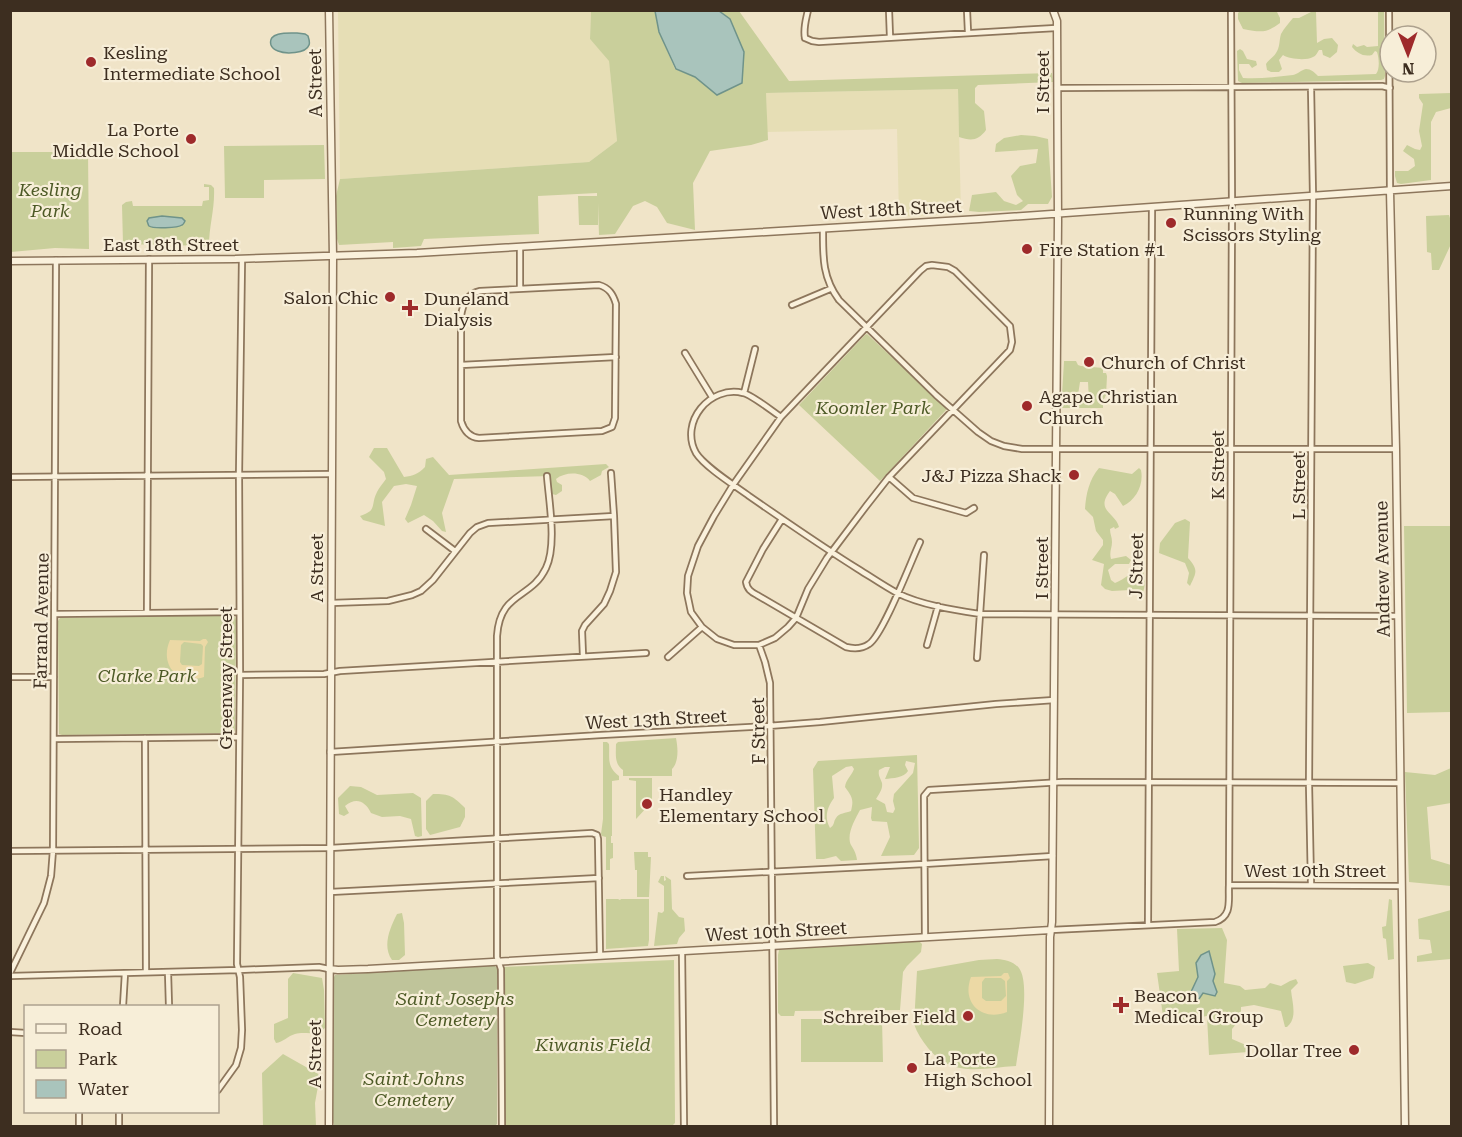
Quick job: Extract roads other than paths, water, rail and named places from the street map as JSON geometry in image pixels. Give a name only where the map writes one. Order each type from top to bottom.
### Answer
[{"type":"street","name":"A Street","points":[[329,10],[333,257],[329,1126]]},
{"type":"street","points":[[805,38],[804,23],[808,10]]},
{"type":"street","points":[[889,10],[890,37]]},
{"type":"street","points":[[967,10],[968,32]]},
{"type":"street","name":"I Street","points":[[1049,1126],[1056,615],[1058,214],[1057,21],[1053,10]]},
{"type":"street","name":"K Street","points":[[1223,919],[1227,913],[1228,885],[1231,10]]},
{"type":"street","name":"Andrew Avenue","points":[[1389,10],[1405,1126]]},
{"type":"street","points":[[805,38],[819,42],[1056,28]]},
{"type":"street","points":[[799,42],[805,38]]},
{"type":"street","points":[[1057,88],[1382,86],[1390,88]]},
{"type":"street","name":"L Street","points":[[1311,87],[1313,196],[1309,784],[1311,884]]},
{"type":"street","name":"West 18th Street","points":[[333,257],[823,229],[1452,186]]},
{"type":"street","name":"J Street","points":[[1148,924],[1152,207]]},
{"type":"street","points":[[823,229],[824,267],[830,289],[838,300],[953,411],[991,441],[1004,446],[1022,449],[1396,449]]},
{"type":"street","points":[[520,247],[520,289]]},
{"type":"street","name":"East 18th Street","points":[[10,261],[333,257]]},
{"type":"street","points":[[147,612],[150,259]]},
{"type":"street","name":"Greenway Street","points":[[219,1089],[236,1065],[241,1048],[242,1030],[237,964],[242,259]]},
{"type":"street","name":"Farrand Avenue","points":[[10,974],[44,903],[51,876],[53,850],[56,260]]},
{"type":"street","points":[[940,265],[948,267],[967,283],[1010,326],[1012,342],[1010,350],[889,477],[860,513],[808,588],[796,618],[788,627],[775,638],[759,645],[734,645],[717,639],[702,627],[691,612],[687,593],[688,576],[698,546],[733,485],[781,417],[866,327],[920,271],[926,266],[940,265]]},
{"type":"street","points":[[599,285],[605,287],[613,295],[616,304],[616,357],[615,418],[608,430],[479,438],[474,438],[465,431],[461,421],[461,316],[463,305],[468,297],[475,293],[599,285]]},
{"type":"street","points":[[792,305],[830,289]]},
{"type":"street","points":[[744,393],[755,349]]},
{"type":"street","points":[[685,353],[712,397]]},
{"type":"street","points":[[461,365],[616,357]]},
{"type":"street","points":[[781,417],[744,393],[727,392],[712,397],[701,408],[693,420],[692,441],[701,460],[733,485],[897,593],[917,600],[956,611],[980,614],[1397,616]]},
{"type":"street","points":[[583,656],[582,631],[604,604],[616,572],[611,473]]},
{"type":"street","points":[[10,477],[332,474]]},
{"type":"street","points":[[502,1126],[501,969],[498,957],[497,882],[497,636],[500,616],[508,604],[534,584],[545,570],[549,560],[552,549],[547,476]]},
{"type":"street","points":[[889,477],[913,498],[966,513],[974,508]]},
{"type":"street","points":[[330,603],[388,601],[421,591],[477,527],[488,523],[614,516]]},
{"type":"street","points":[[782,519],[763,549],[746,582],[747,586],[750,591],[846,647],[854,649],[876,638],[920,542]]},
{"type":"street","points":[[426,528],[455,551]]},
{"type":"street","points":[[977,658],[984,555]]},
{"type":"street","points":[[927,645],[938,606]]},
{"type":"street","points":[[55,614],[239,612]]},
{"type":"street","points":[[669,657],[702,627]]},
{"type":"street","name":"F Street","points":[[759,645],[771,682],[774,1126]]},
{"type":"street","points":[[240,675],[324,674],[646,653]]},
{"type":"street","points":[[10,677],[54,677]]},
{"type":"street","name":"West 13th Street","points":[[330,752],[771,726],[1054,700]]},
{"type":"street","points":[[54,739],[239,737]]},
{"type":"street","points":[[145,738],[146,972]]},
{"type":"street","points":[[925,937],[924,796],[932,790],[1053,783],[1400,783]]},
{"type":"street","points":[[10,851],[330,848],[592,833],[597,835],[598,839],[600,956]]},
{"type":"street","points":[[687,876],[1053,856]]},
{"type":"street","points":[[330,892],[599,878]]},
{"type":"street","name":"West 10th Street","points":[[1228,885],[1401,886]]},
{"type":"street","name":"West 10th Street","points":[[329,969],[368,969],[1215,922],[1223,919]]},
{"type":"street","points":[[682,951],[684,1126]]},
{"type":"street","points":[[10,974],[319,967],[329,969]]},
{"type":"street","points":[[168,972],[169,1005]]},
{"type":"street","points":[[123,1005],[125,973]]},
{"type":"water","points":[[655,11],[719,11],[730,19],[744,52],[742,83],[717,95],[695,77],[676,69],[659,32]]},
{"type":"water","points":[[297,33],[308,36],[309,44],[304,50],[285,53],[271,46],[272,37],[276,35]]},
{"type":"water","points":[[162,216],[182,218],[185,221],[176,227],[149,226],[147,221],[149,218]]},
{"type":"water","points":[[1209,951],[1215,974],[1213,981],[1217,992],[1215,996],[1203,993],[1199,999],[1195,998],[1191,992],[1198,977],[1196,963],[1201,955]]},
{"type":"place","name":"Kesling Intermediate School","points":[[91,62]]},
{"type":"place","name":"La Porte Middle School","points":[[191,139]]},
{"type":"place","name":"Running With Scissors Styling","points":[[1171,223]]},
{"type":"place","name":"Fire Station #1","points":[[1027,249]]},
{"type":"place","name":"Salon Chic","points":[[390,297]]},
{"type":"place","name":"Duneland Dialysis","points":[[410,308]]},
{"type":"place","name":"Church of Christ","points":[[1089,362]]},
{"type":"place","name":"Agape Christian Church","points":[[1027,406]]},
{"type":"place","name":"J&J Pizza Shack","points":[[1074,475]]},
{"type":"place","name":"Handley Elementary School","points":[[647,804]]},
{"type":"place","name":"Beacon Medical Group","points":[[1121,1005]]},
{"type":"place","name":"Schreiber Field","points":[[968,1016]]},
{"type":"place","name":"Dollar Tree","points":[[1354,1050]]},
{"type":"place","name":"La Porte High School","points":[[912,1068]]},
{"type":"park label","name":"Kesling Park","points":[[50,199]]},
{"type":"park label","name":"Koomler Park","points":[[873,407]]},
{"type":"park label","name":"Clarke Park","points":[[147,675]]},
{"type":"park label","name":"Saint Josephs Cemetery","points":[[455,1008]]},
{"type":"park label","name":"Kiwanis Field","points":[[593,1044]]},
{"type":"park label","name":"Saint Johns Cemetery","points":[[414,1088]]}]
